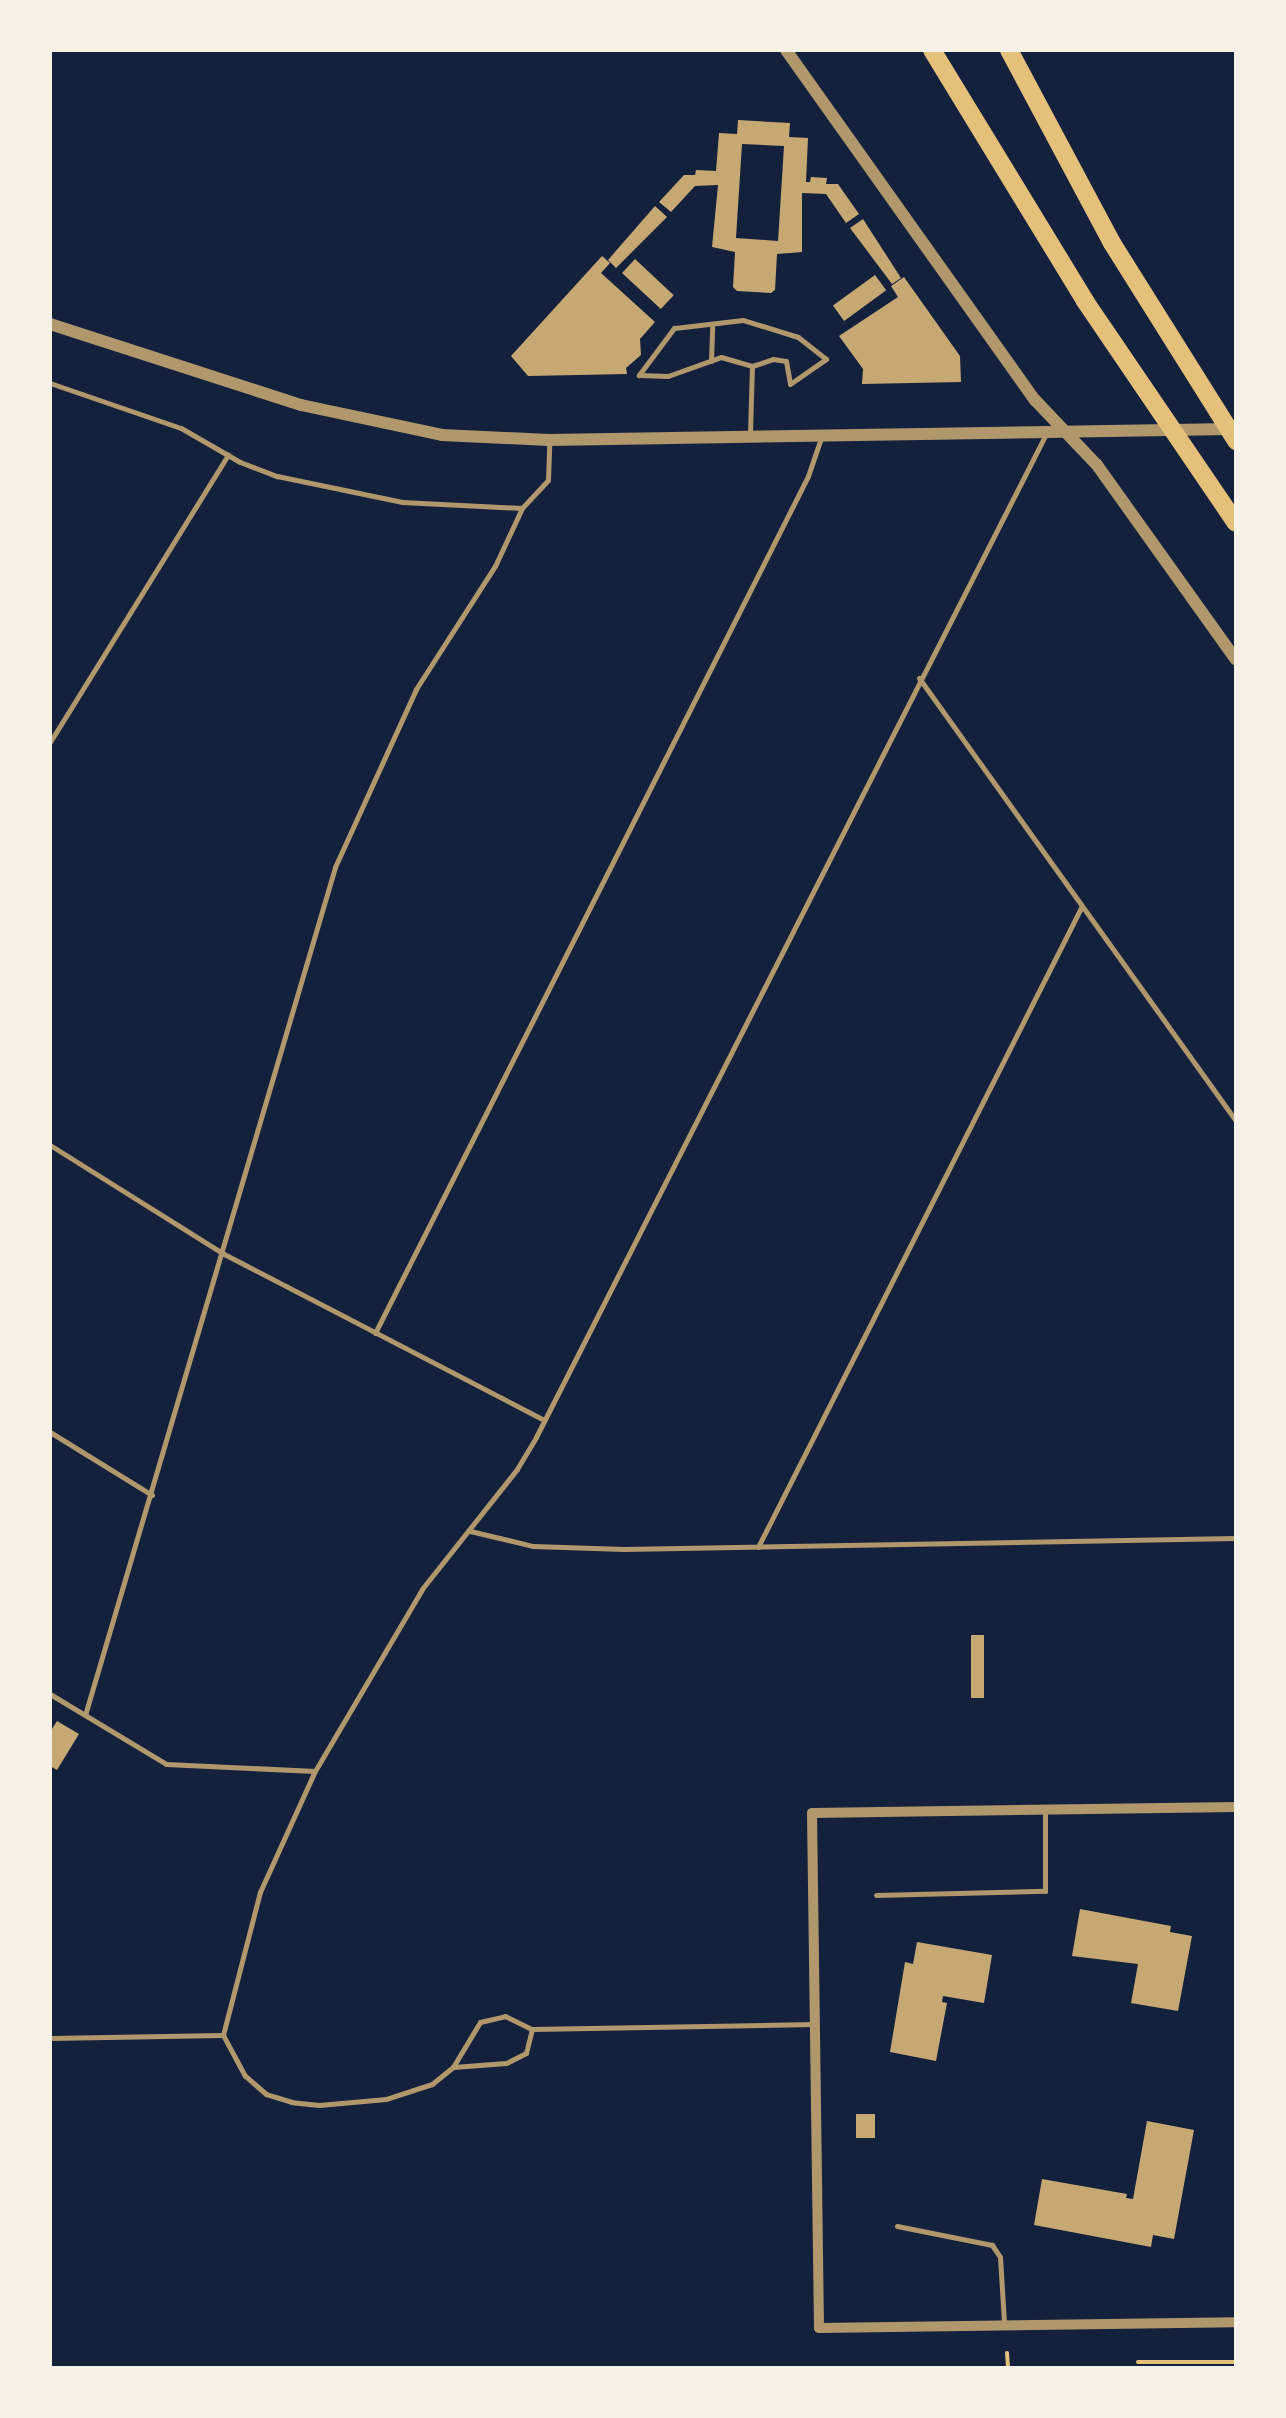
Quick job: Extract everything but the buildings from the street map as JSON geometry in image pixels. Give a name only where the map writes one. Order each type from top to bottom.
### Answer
[{"type":"highway","points":[[932,50],[1147,396],[1236,523]]},
{"type":"highway","points":[[1009,50],[1065,157],[1236,442]]},
{"type":"highway","points":[[1017,50],[1065,157]]},
{"type":"highway","points":[[1196,466],[1236,536]]},
{"type":"street","points":[[786,50],[1035,400],[1097,464],[1236,660]]},
{"type":"street","points":[[50,324],[346,417],[442,435],[548,440],[1236,429]]},
{"type":"street","points":[[1236,1806],[812,1812],[820,2328],[1236,2322]]},
{"type":"lane","points":[[743,320],[776,328],[798,337],[826,360],[790,384],[786,361],[773,358],[752,366],[721,356],[668,376],[639,375],[674,328],[712,327],[743,320]]},
{"type":"lane","points":[[711,361],[712,327]]},
{"type":"lane","points":[[750,436],[752,366]]},
{"type":"lane","points":[[50,383],[182,428],[228,455],[277,476],[346,493],[433,504],[522,508]]},
{"type":"lane","points":[[815,2024],[532,2029],[505,2016],[480,2022],[453,2067],[432,2084],[386,2100],[319,2106],[266,2094],[245,2076],[222,2034],[260,1892],[314,1772],[422,1589],[517,1469],[544,1420],[1047,432]]},
{"type":"lane","points":[[375,1333],[808,476],[822,435]]},
{"type":"lane","points":[[85,1715],[335,867],[416,689],[495,566],[522,508],[548,480],[548,440]]},
{"type":"lane","points":[[50,742],[228,455]]},
{"type":"lane","points":[[920,678],[1236,1120]]},
{"type":"lane","points":[[758,1546],[1082,906]]},
{"type":"lane","points":[[50,1145],[224,1254],[544,1420]]},
{"type":"lane","points":[[50,1432],[152,1495]]},
{"type":"lane","points":[[470,1530],[532,1546],[1236,1538]]},
{"type":"lane","points":[[50,1694],[166,1764],[314,1772]]},
{"type":"lane","points":[[876,1895],[1045,1891],[1045,1809]]},
{"type":"lane","points":[[453,2067],[506,2063],[526,2052],[532,2029]]},
{"type":"lane","points":[[50,2038],[222,2034]]},
{"type":"lane","points":[[898,2226],[992,2245],[1000,2258],[1004,2325]]},
{"type":"path","points":[[1006,2353],[1008,2368]]},
{"type":"path","points":[[1138,2362],[1236,2362]]}]
